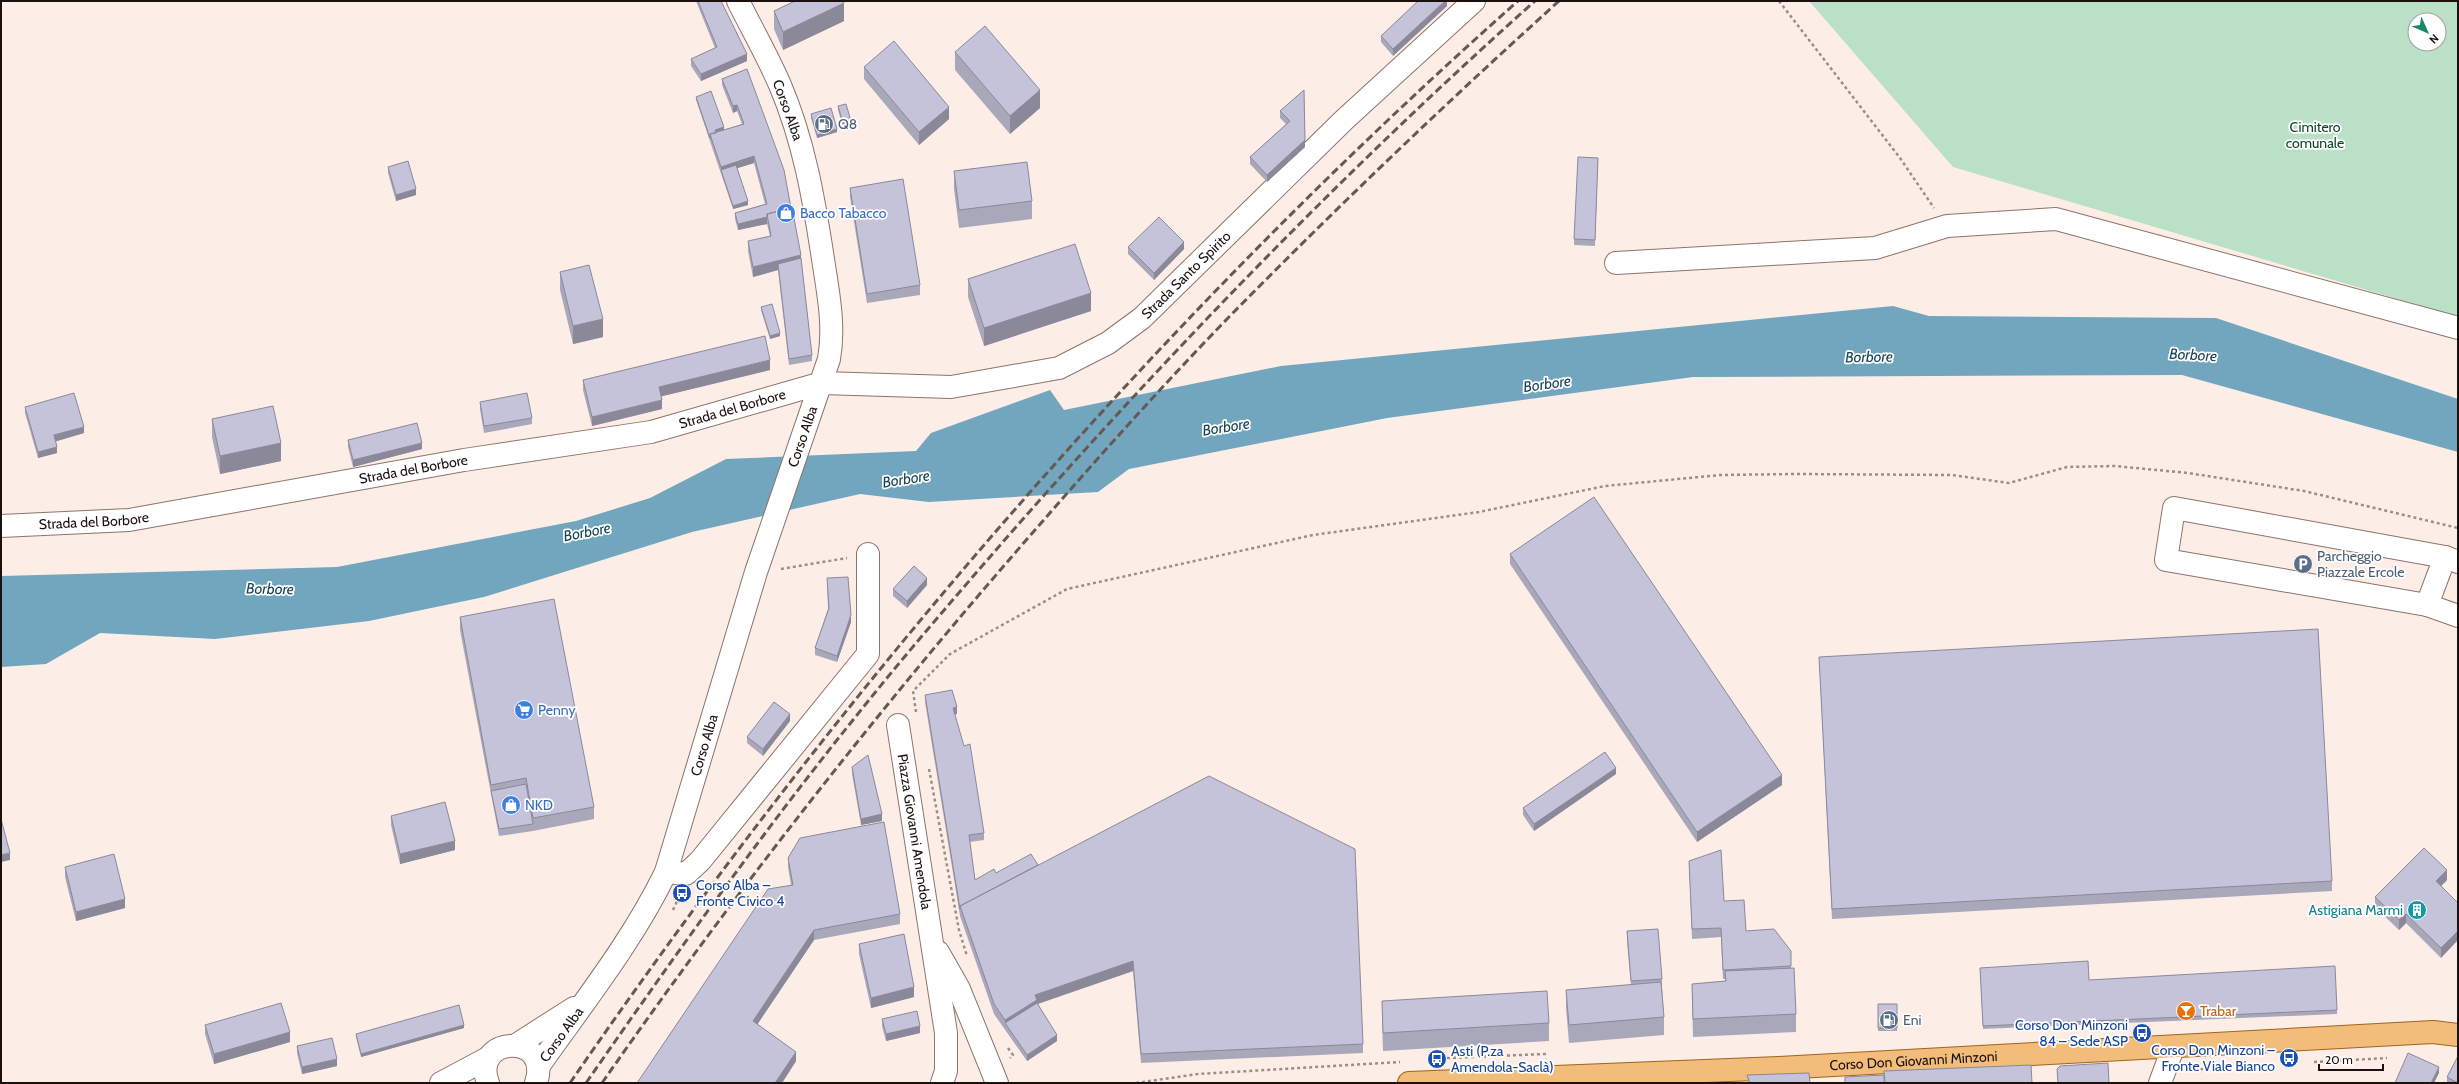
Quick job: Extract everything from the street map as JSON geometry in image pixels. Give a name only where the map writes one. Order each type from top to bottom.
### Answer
[{"type":"main road","name":"Corso Don Giovanni Minzoni","points":[[1409,1083],[1704,1077],[2452,1032]]},
{"type":"street","name":"Corso Alba","points":[[537,1075],[584,1002],[640,922],[666,872],[756,572],[829,359],[832,331],[815,210],[805,159],[780,85],[738,1]]},
{"type":"street","name":"Strada Santo Spirito","points":[[822,383],[951,387],[1059,368],[1108,343],[1142,318],[1344,120],[1474,1]]},
{"type":"street","points":[[1616,263],[1875,248],[1947,226],[2056,219],[2458,328]]},
{"type":"street","name":"Strada del Borbore","points":[[1,526],[129,520],[464,460],[651,432],[822,383]]},
{"type":"street","points":[[2427,605],[2452,559],[2174,508],[2166,560],[2427,605],[2458,616]]},
{"type":"street","points":[[666,872],[686,874],[700,861],[868,654],[868,554]]},
{"type":"street","name":"Piazza Giovanni Amendola","points":[[898,725],[946,1033],[946,1071],[942,1083]]},
{"type":"street","name":"Piazza Giovanni Amendola","points":[[931,939],[959,989],[994,1077]]},
{"type":"street","name":"Corso Alba","points":[[441,1083],[488,1058],[500,1047],[516,1045],[584,1002]]},
{"type":"street","points":[[516,1045],[531,1053],[537,1075]]},
{"type":"street","points":[[2160,1083],[2173,1048]]},
{"type":"street","points":[[488,1058],[485,1074],[488,1083]]},
{"type":"path","points":[[1779,1],[1900,158],[1947,226]]},
{"type":"path","points":[[916,714],[913,691],[950,654],[1067,589],[1313,535],[1479,512],[1605,486],[1720,476],[1796,474],[1952,475],[2009,483],[2066,467],[2115,466],[2188,473],[2304,491],[2458,528]]},
{"type":"path","points":[[778,570],[868,554]]},
{"type":"path","points":[[927,763],[959,930],[968,960]]},
{"type":"path","points":[[994,1077],[1013,1055],[1006,1046]]},
{"type":"path","points":[[2314,1062],[2388,1058]]},
{"type":"path","points":[[2183,1071],[2218,1068]]},
{"type":"green space","name":"Cimitero comunale","points":[[1809,1],[2458,1],[2458,317],[1953,167]]},
{"type":"water","name":"Borbore","points":[[1893,306],[1929,316],[2216,318],[2458,399],[2458,452],[2182,375],[1693,377],[1387,418],[1129,469],[1098,492],[929,502],[860,494],[692,532],[484,597],[369,621],[215,639],[100,633],[46,664],[1,667],[1,576],[337,567],[576,521],[650,498],[726,459],[916,451],[931,433],[1050,390],[1064,410],[1281,366]]},
{"type":"building","points":[[698,1],[721,1],[747,54],[701,74],[691,59],[717,47]]},
{"type":"building","points":[[795,1],[843,1],[844,3],[783,32],[774,11]]},
{"type":"building","points":[[1418,1],[1445,1],[1393,49],[1381,36]]},
{"type":"building","points":[[985,26],[1040,90],[1010,116],[955,52]]},
{"type":"building","points":[[894,41],[949,107],[919,132],[864,67]]},
{"type":"building","points":[[747,69],[784,170],[791,208],[767,214],[767,217],[738,224],[735,213],[767,204],[754,156],[721,167],[710,134],[744,124],[737,105],[733,106],[722,79]]},
{"type":"building","points":[[1304,90],[1305,140],[1267,175],[1250,157],[1290,121],[1280,111]]},
{"type":"building","points":[[711,91],[724,127],[715,130],[716,133],[710,134],[710,138],[696,97]]},
{"type":"building","points":[[846,104],[851,121],[843,123],[838,106]]},
{"type":"building","points":[[831,108],[837,129],[817,135],[811,114]]},
{"type":"building","points":[[1578,157],[1598,158],[1595,240],[1574,239]]},
{"type":"building","points":[[408,161],[416,189],[396,195],[388,167]]},
{"type":"building","points":[[1027,162],[1032,201],[959,210],[954,171]]},
{"type":"building","points":[[736,165],[748,201],[733,206],[721,170]]},
{"type":"building","points":[[903,179],[920,285],[867,294],[850,188]]},
{"type":"building","points":[[792,208],[801,255],[753,267],[748,241],[771,236],[767,214]]},
{"type":"building","points":[[1159,217],[1184,242],[1154,273],[1128,247]]},
{"type":"building","points":[[1075,244],[1091,293],[984,328],[968,279]]},
{"type":"building","points":[[801,258],[812,355],[789,359],[778,264]]},
{"type":"building","points":[[589,265],[603,319],[573,326],[560,272]]},
{"type":"building","points":[[772,304],[780,333],[770,336],[761,307]]},
{"type":"building","points":[[765,336],[770,360],[659,387],[662,400],[592,417],[583,380]]},
{"type":"building","points":[[74,393],[84,427],[54,435],[57,447],[38,452],[25,407]]},
{"type":"building","points":[[527,393],[532,418],[484,426],[480,402]]},
{"type":"building","points":[[273,406],[281,443],[220,456],[212,419]]},
{"type":"building","points":[[417,423],[422,443],[353,460],[348,440]]},
{"type":"building","points":[[1594,497],[1782,775],[1697,832],[1510,554]]},
{"type":"building","points":[[914,566],[927,578],[907,601],[893,589]]},
{"type":"building","points":[[848,577],[851,615],[837,656],[815,648],[829,608],[827,578]]},
{"type":"building","name":"Penny","points":[[554,599],[594,807],[533,818],[526,778],[491,785],[460,617]]},
{"type":"building","points":[[2318,629],[2332,881],[1832,909],[1819,657]]},
{"type":"building","points":[[952,690],[957,707],[953,708],[964,746],[970,744],[984,833],[969,835],[975,880],[994,869],[996,873],[1031,854],[1038,865],[960,906],[960,909],[925,695]]},
{"type":"building","points":[[774,702],[790,714],[763,749],[747,737]]},
{"type":"building","points":[[1605,752],[1616,768],[1534,824],[1523,808]]},
{"type":"building","points":[[868,755],[882,814],[861,819],[852,767]]},
{"type":"building","points":[[1209,776],[1355,849],[1363,1044],[1141,1054],[1133,961],[1035,995],[1037,1000],[1005,1020],[994,1004],[960,906]]},
{"type":"building","name":"NKD","points":[[526,784],[533,824],[499,829],[491,791]]},
{"type":"building","points":[[445,802],[455,841],[400,854],[391,816]]},
{"type":"building","points":[[1,819],[10,853],[1,855]]},
{"type":"building","points":[[884,822],[900,914],[814,930],[753,1021],[796,1052],[775,1083],[637,1083],[768,889],[793,885],[788,858],[800,838]]},
{"type":"building","name":"Astigiana Marmi","points":[[2424,848],[2447,870],[2436,881],[2458,903],[2458,931],[2441,948],[2406,914],[2399,920],[2375,897]]},
{"type":"building","points":[[1721,850],[1724,901],[1744,900],[1746,931],[1774,929],[1791,951],[1791,966],[1723,970],[1721,928],[1692,929],[1689,861]]},
{"type":"building","points":[[114,854],[125,899],[76,912],[65,867]]},
{"type":"building","points":[[1658,929],[1662,979],[1631,981],[1627,931]]},
{"type":"building","points":[[904,934],[914,987],[871,998],[859,944]]},
{"type":"building","points":[[2088,961],[2089,980],[2335,966],[2337,1010],[1983,1026],[1980,968]]},
{"type":"building","points":[[1794,968],[1796,1014],[1693,1019],[1692,984],[1726,981],[1725,971]]},
{"type":"building","points":[[1661,982],[1664,1017],[1569,1025],[1566,990]]},
{"type":"building","points":[[1547,991],[1549,1023],[1383,1033],[1382,1001]]},
{"type":"building","points":[[281,1003],[290,1032],[214,1054],[205,1025]]},
{"type":"building","points":[[1037,1003],[1057,1035],[1027,1055],[1005,1023]]},
{"type":"building","points":[[1878,1004],[1897,1004],[1897,1028],[1878,1028]]},
{"type":"building","points":[[459,1005],[464,1025],[361,1054],[356,1034]]},
{"type":"building","points":[[917,1011],[920,1026],[886,1034],[882,1019]]},
{"type":"building","points":[[332,1038],[337,1059],[302,1067],[297,1046]]},
{"type":"building","points":[[2408,1053],[2439,1067],[2431,1083],[2395,1083]]},
{"type":"building","points":[[2458,1056],[2458,1083],[2447,1077]]},
{"type":"building","points":[[2108,1063],[2109,1083],[2058,1083],[2057,1069],[2060,1066]]},
{"type":"building","points":[[2031,1065],[2032,1083],[1885,1083],[1884,1071]]},
{"type":"building","points":[[1809,1073],[1810,1083],[1750,1083],[1747,1075]]},
{"type":"building","points":[[1884,1075],[1884,1083],[1845,1083],[1845,1077]]},
{"type":"railway","points":[[570,1083],[673,937],[782,793],[894,652],[1011,514],[1133,379],[1258,248],[1386,122],[1518,1]]},
{"type":"railway","points":[[586,1083],[718,897],[786,805],[876,691],[1016,527],[1140,390],[1268,256],[1399,126],[1535,1]]},
{"type":"railway","points":[[602,1083],[706,938],[814,796],[926,658],[1087,470],[1180,368],[1268,277],[1391,157],[1559,1]]},
{"type":"place","name":"Q8","points":[[824,124]]},
{"type":"place","name":"Bacco Tabacco","points":[[786,213]]},
{"type":"place","name":"Parcheggio Piazzale Ercole","points":[[2303,564]]},
{"type":"place","name":"Penny","points":[[524,710]]},
{"type":"place","name":"NKD","points":[[511,805]]},
{"type":"place","name":"Corso Alba – Fronte Civico 4","points":[[682,893]]},
{"type":"place","name":"Astigiana Marmi","points":[[2417,910]]},
{"type":"place","name":"Trabar","points":[[2186,1011]]},
{"type":"place","name":"Eni","points":[[1889,1020]]},
{"type":"place","name":"Corso Don Minzoni 84 – Sede ASP","points":[[2142,1033]]},
{"type":"place","name":"Corso Don Minzoni – Fronte Viale Bianco","points":[[2289,1058]]},
{"type":"place","name":"Asti (P.za Amendola-Saclà)","points":[[1437,1059]]}]
